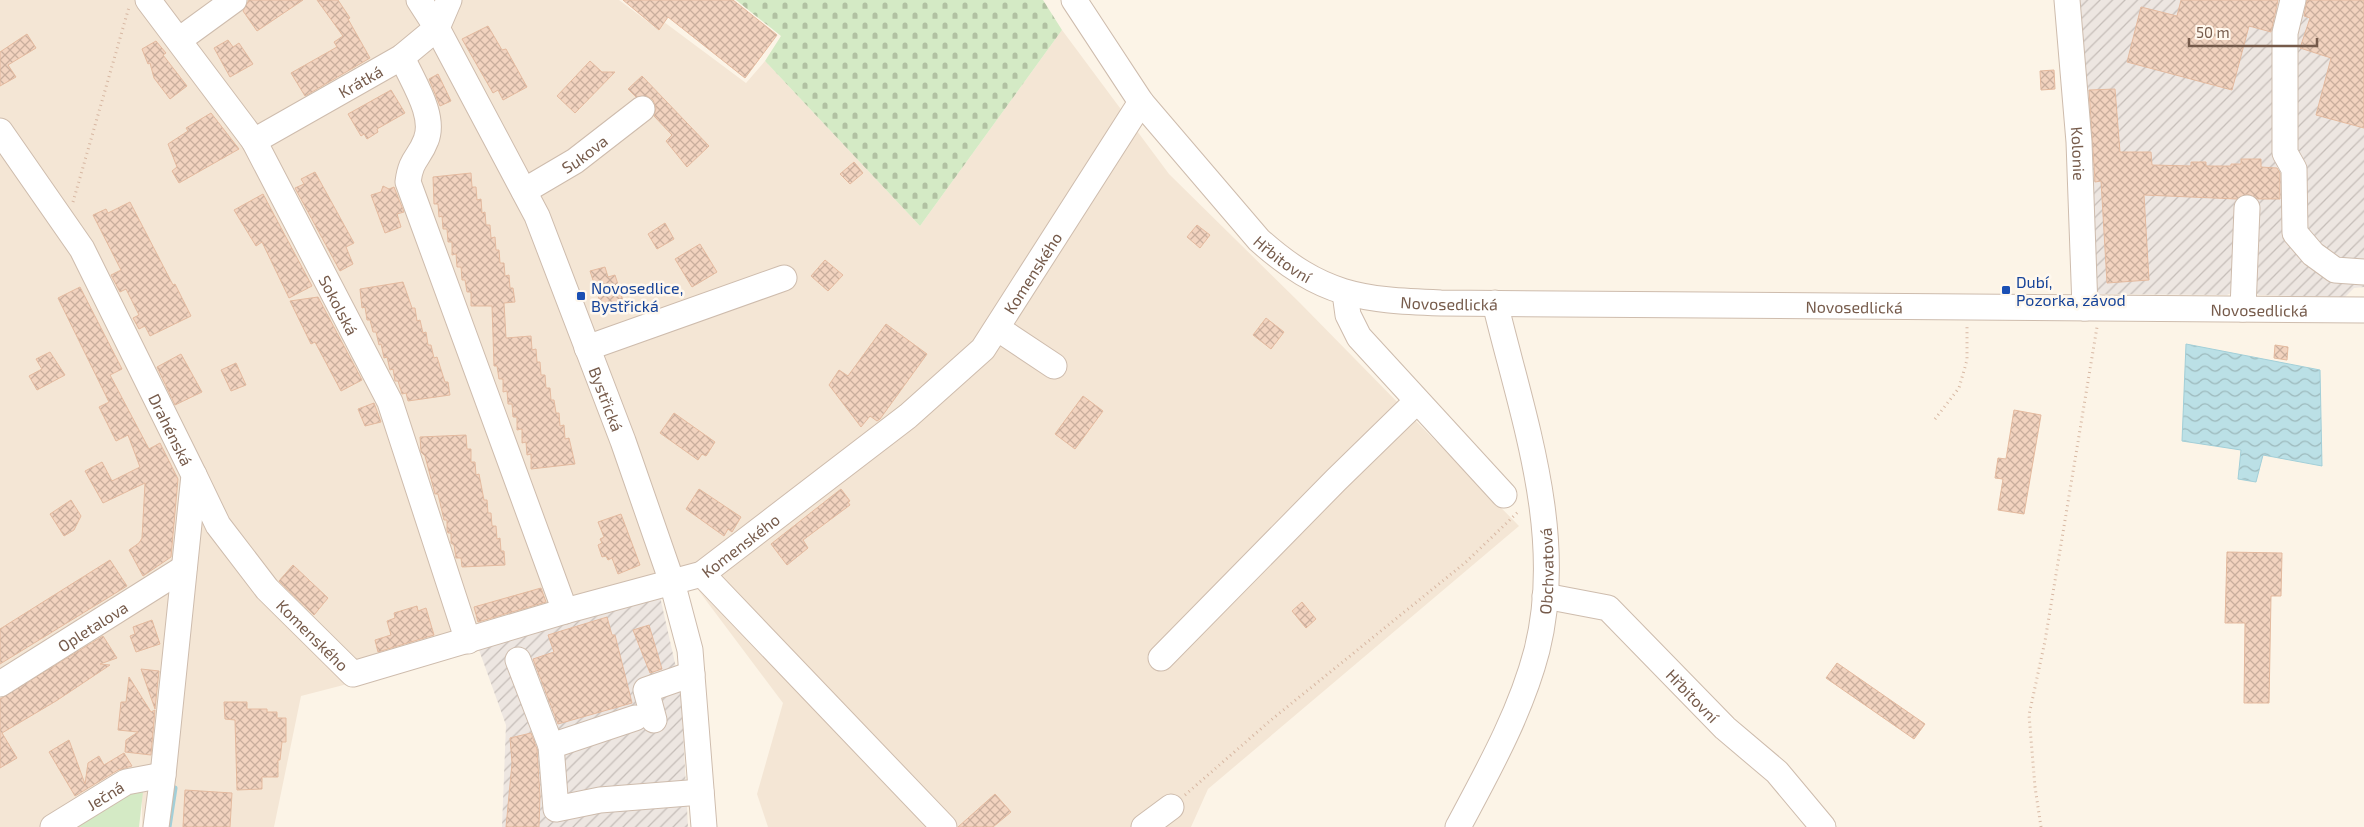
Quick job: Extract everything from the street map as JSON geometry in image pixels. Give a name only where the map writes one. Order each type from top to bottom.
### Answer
[{"type":"street","points":[[178,40],[234,0]]},
{"type":"street","name":"Bystřická","points":[[418,0],[437,28],[537,216],[672,582],[690,650],[704,827]]},
{"type":"street","name":"Krátká","points":[[254,142],[402,57],[437,28],[449,0]]},
{"type":"street","name":"Hřbitovní","points":[[1074,0],[1141,102],[1259,240],[1281,260],[1314,281],[1344,293]]},
{"type":"street","name":"Kolonie","points":[[2067,0],[2078,142],[2095,308]]},
{"type":"street","points":[[2293,0],[2285,33],[2285,153],[2294,169],[2295,233],[2312,254],[2335,270],[2364,272]]},
{"type":"street","name":"Sokolská","points":[[139,2],[178,40],[254,142],[390,402],[468,640]]},
{"type":"street","points":[[402,57],[427,116],[429,129],[426,142],[410,165],[408,182],[565,611]]},
{"type":"street","name":"Komenského","points":[[194,475],[218,525],[267,589],[354,674],[565,611],[702,574],[908,416],[984,349],[1141,102]]},
{"type":"street","name":"Sukova","points":[[524,191],[575,161],[642,109]]},
{"type":"street","name":"Drahénská","points":[[2,144],[67,225],[82,248],[194,475],[156,827]]},
{"type":"street","points":[[2244,309],[2247,208]]},
{"type":"street","points":[[587,348],[784,278]]},
{"type":"street","points":[[1344,293],[1348,315],[1359,338],[1511,504]]},
{"type":"street","name":"Novosedlická","points":[[1344,293],[1387,301],[1495,303],[2364,310]]},
{"type":"street","name":"Obchvatová","points":[[1458,827],[1496,756],[1520,700],[1537,650],[1545,596],[1545,530],[1539,483],[1495,303]]},
{"type":"street","points":[[998,328],[1054,366]]},
{"type":"street","points":[[1161,658],[1336,480],[1418,401]]},
{"type":"street","name":"Opletalova","points":[[0,684],[184,568]]},
{"type":"street","points":[[702,574],[944,827]]},
{"type":"street","name":"Hřbitovní","points":[[1545,596],[1608,608],[1725,728],[1777,772],[1823,827]]},
{"type":"street","points":[[518,660],[551,746],[556,808],[600,800],[702,792]]},
{"type":"street","points":[[551,746],[644,719],[646,690],[692,674]]},
{"type":"street","name":"Ječná","points":[[52,827],[126,782],[163,775]]},
{"type":"street","points":[[1144,827],[1171,807]]},
{"type":"path","points":[[67,225],[127,9],[139,2]]},
{"type":"path","points":[[1935,419],[1959,388],[1966,360],[1968,307]]},
{"type":"path","points":[[2041,827],[2029,714],[2045,641],[2094,334],[2095,308]]},
{"type":"path","points":[[1171,807],[1271,720],[1466,562],[1511,504]]},
{"type":"shaded area","points":[[0,0],[619,0],[659,30],[664,22],[746,83],[765,61],[920,226],[1062,30],[1169,174],[1300,303],[1519,526],[1208,789],[1191,827],[768,827],[757,794],[783,703],[696,587],[659,592],[479,650],[301,696],[274,827],[142,827],[142,792],[124,793],[70,827],[0,827]]},
{"type":"shaded area","points":[[2077,0],[2364,0],[2364,287],[2354,288],[2345,297],[2259,295],[2244,286],[2227,295],[2095,294]]},
{"type":"shaded area","points":[[659,592],[681,690],[688,827],[502,827],[506,725],[479,650]]},
{"type":"green space","points":[[736,0],[1043,0],[1062,30],[920,226],[765,61],[781,36]]},
{"type":"green space","points":[[143,792],[139,827],[68,827],[124,793]]},
{"type":"water","points":[[2186,344],[2320,370],[2322,466],[2263,455],[2256,482],[2238,479],[2241,450],[2182,441]]},
{"type":"building","points":[[249,0],[303,0],[257,31],[243,11]]},
{"type":"building","points":[[317,0],[338,0],[350,18],[348,19],[370,58],[305,96],[291,73],[337,47],[334,42],[343,36]]},
{"type":"building","points":[[623,0],[733,0],[777,35],[745,78],[668,17],[659,30]]},
{"type":"building","points":[[2181,0],[2278,0],[2271,32],[2249,26],[2232,90],[2127,62],[2141,7],[2177,16]]},
{"type":"building","points":[[2307,0],[2364,0],[2364,128],[2316,115],[2331,58],[2300,48],[2310,18],[2304,16]]},
{"type":"building","points":[[488,26],[502,50],[506,49],[527,87],[503,100],[498,90],[493,93],[462,39]]},
{"type":"building","points":[[27,34],[36,48],[8,65],[16,77],[0,86],[0,52]]},
{"type":"building","points":[[228,40],[233,47],[239,43],[253,64],[230,77],[214,48]]},
{"type":"building","points":[[156,41],[166,53],[163,55],[187,86],[170,99],[154,78],[150,63],[148,64],[142,49]]},
{"type":"building","points":[[590,61],[602,72],[615,72],[575,113],[557,96]]},
{"type":"building","points":[[2054,70],[2055,89],[2041,90],[2040,71]]},
{"type":"building","points":[[438,74],[451,101],[440,106],[429,79]]},
{"type":"building","points":[[642,76],[709,146],[687,167],[666,141],[672,135],[654,116],[656,108],[653,100],[647,96],[636,97],[628,89]]},
{"type":"building","points":[[2115,89],[2120,152],[2151,152],[2152,165],[2191,166],[2191,162],[2206,162],[2206,166],[2231,166],[2231,164],[2241,164],[2241,159],[2261,159],[2261,167],[2277,168],[2280,173],[2280,199],[2258,199],[2247,194],[2237,199],[2144,195],[2149,280],[2107,283],[2101,181],[2095,182],[2089,90]]},
{"type":"building","points":[[391,90],[405,113],[377,129],[378,132],[367,139],[364,134],[361,136],[348,114]]},
{"type":"building","points":[[211,113],[239,149],[179,183],[172,171],[177,167],[168,144],[188,131],[186,128]]},
{"type":"building","points":[[854,162],[863,173],[850,184],[840,174]]},
{"type":"building","points":[[315,172],[354,243],[346,247],[353,264],[340,271],[295,188],[304,184],[301,179]]},
{"type":"building","points":[[471,173],[472,187],[476,187],[477,200],[481,199],[482,213],[485,212],[486,225],[490,225],[491,238],[495,237],[496,250],[499,250],[500,263],[504,263],[505,276],[509,275],[510,288],[513,288],[515,302],[504,303],[506,338],[531,336],[532,350],[536,349],[541,375],[545,375],[546,388],[550,388],[551,400],[554,400],[556,413],[559,413],[560,426],[564,425],[565,439],[569,438],[575,464],[531,469],[531,454],[527,455],[526,442],[522,443],[522,429],[517,430],[517,417],[513,417],[512,404],[508,404],[507,391],[503,392],[503,379],[499,379],[497,366],[494,366],[492,306],[471,306],[471,292],[467,292],[465,280],[462,280],[461,267],[457,267],[456,254],[452,255],[452,242],[448,242],[447,229],[443,229],[442,216],[439,217],[438,204],[434,204],[433,177]]},
{"type":"building","points":[[383,186],[389,189],[394,187],[404,212],[397,214],[401,227],[385,233],[371,195],[381,192]]},
{"type":"building","points":[[263,194],[312,286],[289,298],[262,242],[256,246],[234,210]]},
{"type":"building","points":[[130,202],[191,316],[150,336],[145,326],[139,329],[133,318],[139,315],[126,289],[120,292],[111,275],[121,270],[93,215],[106,209],[108,213]]},
{"type":"building","points":[[665,223],[674,239],[657,249],[648,234]]},
{"type":"building","points":[[1197,225],[1210,235],[1200,248],[1187,237]]},
{"type":"building","points":[[700,244],[717,272],[692,287],[675,259]]},
{"type":"building","points":[[825,260],[843,275],[828,291],[811,276]]},
{"type":"building","points":[[605,267],[608,277],[615,275],[625,307],[604,314],[590,271]]},
{"type":"building","points":[[403,282],[412,308],[415,308],[417,321],[420,320],[423,333],[426,332],[428,345],[431,345],[434,358],[437,357],[445,382],[448,382],[450,395],[408,401],[406,393],[402,394],[398,381],[395,381],[393,369],[390,370],[387,357],[384,358],[376,332],[373,332],[370,320],[367,320],[365,307],[362,308],[360,289]]},
{"type":"building","points":[[80,287],[122,369],[110,375],[149,449],[160,443],[178,479],[171,557],[143,576],[129,550],[139,543],[142,538],[145,483],[103,503],[85,471],[102,462],[112,481],[140,467],[128,435],[116,441],[99,407],[109,402],[58,298]]},
{"type":"building","points":[[318,297],[362,380],[341,391],[315,342],[311,344],[290,301]]},
{"type":"building","points":[[1266,318],[1284,332],[1271,349],[1253,335]]},
{"type":"building","points":[[886,324],[927,354],[880,419],[877,421],[870,416],[861,427],[829,385],[839,370],[848,376]]},
{"type":"building","points":[[2275,345],[2288,347],[2287,360],[2274,358]]},
{"type":"building","points":[[50,352],[65,375],[37,390],[29,376],[42,369],[36,359]]},
{"type":"building","points":[[181,354],[202,392],[175,405],[157,367]]},
{"type":"building","points":[[236,363],[246,385],[231,391],[221,370]]},
{"type":"building","points":[[1083,396],[1103,411],[1075,449],[1055,434]]},
{"type":"building","points":[[374,403],[381,422],[365,426],[358,409]]},
{"type":"building","points":[[2014,410],[2041,415],[2024,514],[1998,510],[2003,479],[1995,478],[1998,458],[2006,459]]},
{"type":"building","points":[[674,413],[715,442],[706,456],[702,454],[698,460],[660,433]]},
{"type":"building","points":[[466,435],[467,449],[471,449],[471,462],[475,462],[476,475],[479,474],[484,500],[487,500],[488,513],[491,513],[492,526],[496,526],[497,539],[500,538],[501,551],[504,551],[505,565],[462,567],[461,558],[456,558],[454,545],[451,543],[451,533],[448,533],[447,530],[447,520],[444,520],[438,494],[435,494],[425,456],[421,452],[420,437]]},
{"type":"building","points":[[699,489],[741,517],[732,532],[728,529],[724,536],[686,509]]},
{"type":"building","points":[[841,489],[850,501],[848,502],[850,505],[803,540],[808,548],[787,565],[771,544]]},
{"type":"building","points":[[71,500],[81,516],[74,530],[64,536],[50,514]]},
{"type":"building","points":[[621,514],[640,565],[618,574],[612,558],[608,560],[606,556],[602,557],[598,545],[602,543],[600,539],[604,537],[598,522]]},
{"type":"building","points":[[2227,552],[2282,553],[2281,596],[2271,596],[2269,703],[2244,703],[2245,623],[2225,623]]},
{"type":"building","points":[[110,560],[127,586],[0,664],[0,629]]},
{"type":"building","points":[[293,565],[328,598],[314,615],[279,581]]},
{"type":"building","points":[[541,588],[546,602],[478,622],[474,607]]},
{"type":"building","points":[[1302,602],[1316,619],[1306,628],[1292,611]]},
{"type":"building","points":[[417,606],[418,611],[426,608],[434,635],[378,652],[375,640],[391,635],[387,621],[395,618],[394,613]]},
{"type":"building","points":[[607,617],[612,635],[615,635],[632,703],[558,724],[533,659],[554,652],[548,635]]},
{"type":"building","points":[[152,620],[160,644],[136,652],[130,636],[135,634],[133,627]]},
{"type":"building","points":[[649,625],[662,669],[650,673],[633,630]]},
{"type":"building","points":[[103,636],[117,658],[100,664],[110,665],[56,701],[2,733],[17,758],[0,768],[0,699]]},
{"type":"building","points":[[1837,663],[1925,724],[1914,739],[1826,678]]},
{"type":"building","points":[[141,669],[159,671],[155,709]]},
{"type":"building","points":[[129,677],[151,712],[155,710],[151,755],[125,752],[126,740],[138,732],[118,730],[121,702],[126,702]]},
{"type":"building","points":[[224,702],[247,702],[247,709],[267,709],[267,712],[277,712],[277,718],[286,718],[286,742],[282,742],[280,760],[278,760],[278,777],[262,777],[262,789],[237,790],[235,720],[225,719]]},
{"type":"building","points":[[531,733],[537,749],[540,795],[539,827],[506,827],[512,763],[510,738]]},
{"type":"building","points":[[69,740],[85,784],[88,763],[99,756],[104,765],[124,753],[132,766],[118,770],[75,796],[49,752]]},
{"type":"building","points":[[185,790],[232,793],[230,827],[183,827]]},
{"type":"building","points":[[995,794],[1011,812],[993,827],[958,827]]},
{"type":"waterway","points":[[169,827],[175,788]]},
{"type":"place","name":"Dubí, Pozorka, závod","points":[[2006,290]]},
{"type":"place","name":"Novosedlice, Bystřická","points":[[581,296]]}]
